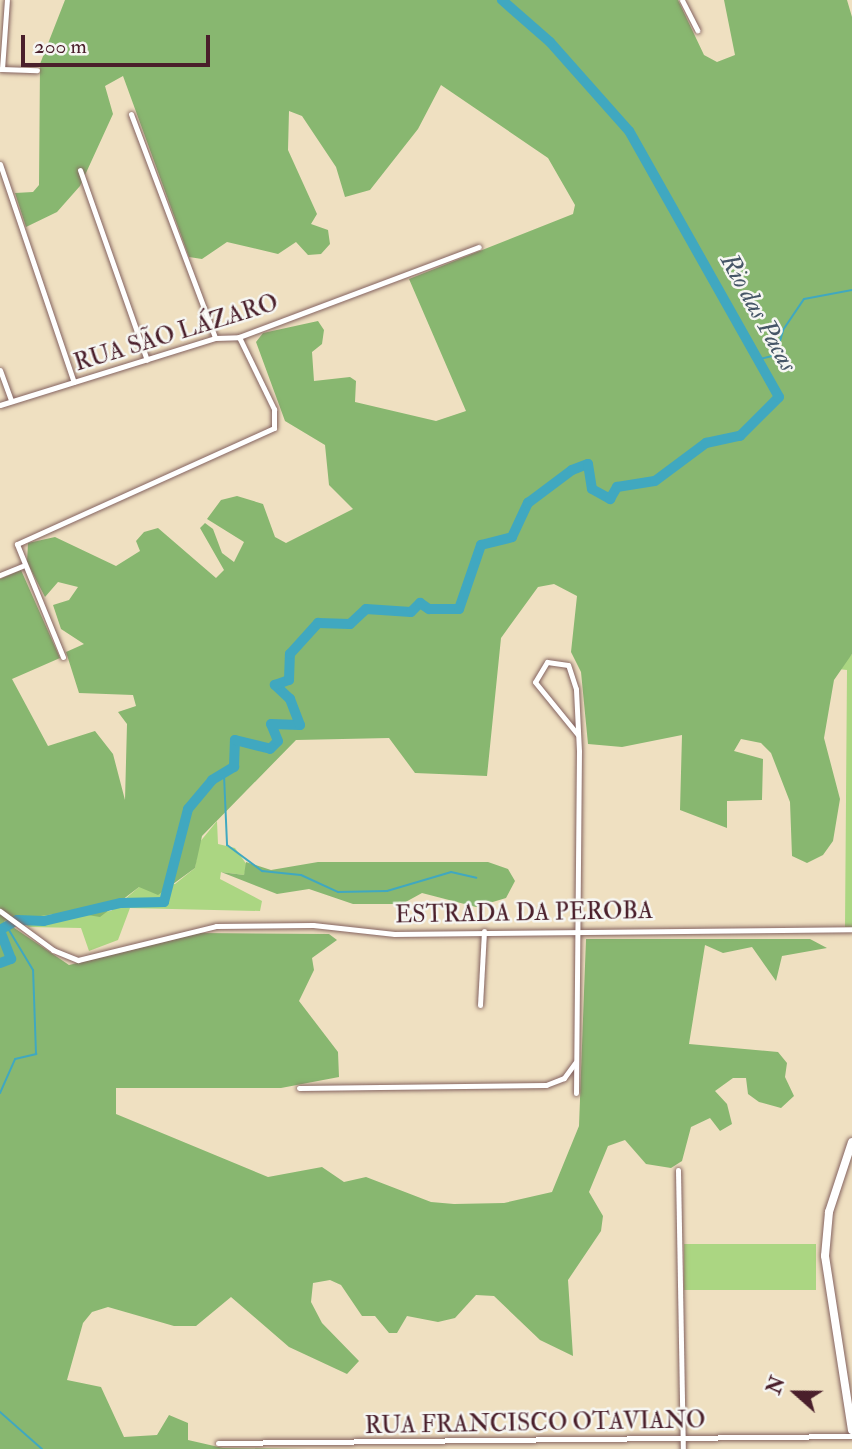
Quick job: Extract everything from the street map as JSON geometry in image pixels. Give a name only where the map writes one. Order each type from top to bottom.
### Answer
[{"type":"main road","points":[[852,1142],[825,1233],[827,1287],[852,1430]]},
{"type":"street","points":[[7,0],[1,69],[37,70]]},
{"type":"street","points":[[682,0],[697,30]]},
{"type":"street","points":[[131,114],[215,338]]},
{"type":"street","points":[[0,164],[74,382]]},
{"type":"street","points":[[80,170],[148,360]]},
{"type":"street","name":"RUA SÃO LÁZARO","points":[[0,405],[215,338],[239,337],[478,248]]},
{"type":"street","points":[[63,657],[22,566],[17,544],[274,428],[277,416],[239,337]]},
{"type":"street","points":[[0,370],[10,401]]},
{"type":"street","points":[[0,575],[22,566]]},
{"type":"street","points":[[576,1093],[578,735],[574,676],[561,661],[547,662],[535,682],[578,735]]},
{"type":"street","name":"ESTRADA DA PEROBA","points":[[0,911],[53,950],[78,960],[198,929],[852,929]]},
{"type":"street","points":[[480,1004],[484,931]]},
{"type":"street","points":[[299,1088],[546,1085],[564,1078],[576,1062]]},
{"type":"street","points":[[678,1170],[683,1449]]},
{"type":"street","name":"RUA FRANCISCO OTAVIANO","points":[[218,1443],[362,1446],[852,1436]]},
{"type":"green space","points":[[65,0],[678,0],[704,55],[717,62],[735,55],[724,0],[847,0],[852,17],[852,654],[834,680],[824,738],[840,799],[833,841],[823,855],[807,863],[792,856],[790,802],[771,753],[761,743],[741,739],[734,751],[763,759],[762,800],[727,801],[727,828],[680,810],[682,735],[622,747],[588,744],[581,672],[571,652],[577,596],[554,584],[538,587],[501,638],[487,776],[415,773],[389,738],[296,740],[202,836],[195,868],[158,895],[139,887],[100,917],[70,912],[4,921],[69,965],[200,933],[329,934],[337,940],[312,958],[314,970],[299,1001],[338,1052],[339,1077],[281,1088],[116,1088],[116,1114],[268,1177],[322,1167],[344,1182],[366,1177],[431,1202],[454,1204],[504,1203],[552,1192],[579,1126],[586,939],[810,939],[827,948],[782,956],[776,981],[752,947],[723,953],[705,945],[689,1044],[778,1052],[787,1063],[785,1077],[794,1096],[781,1108],[759,1102],[748,1094],[746,1078],[733,1078],[715,1091],[727,1104],[732,1124],[720,1131],[710,1118],[691,1127],[682,1161],[671,1168],[646,1164],[625,1140],[608,1146],[589,1192],[603,1216],[601,1231],[568,1280],[573,1356],[540,1340],[494,1296],[476,1295],[455,1318],[438,1322],[407,1316],[397,1333],[389,1333],[375,1316],[362,1316],[341,1285],[330,1280],[313,1283],[311,1302],[322,1323],[359,1361],[347,1374],[289,1347],[231,1297],[196,1326],[174,1326],[108,1307],[92,1312],[83,1323],[67,1380],[101,1387],[124,1437],[157,1435],[169,1415],[188,1423],[188,1440],[223,1448],[308,1449],[0,1449],[0,579],[21,570],[60,658],[12,679],[48,746],[95,731],[113,754],[125,800],[127,724],[118,712],[136,706],[133,695],[79,693],[66,652],[84,644],[61,629],[53,605],[69,600],[78,587],[58,582],[45,597],[27,562],[28,543],[55,537],[116,566],[140,551],[136,541],[144,532],[158,528],[216,578],[224,570],[200,528],[205,523],[213,529],[222,553],[234,562],[244,542],[207,519],[221,500],[237,496],[263,504],[275,537],[286,543],[353,509],[329,485],[325,445],[285,421],[256,342],[263,333],[318,321],[324,330],[322,344],[312,352],[314,381],[350,377],[356,381],[355,402],[436,421],[466,411],[409,279],[573,214],[575,205],[548,158],[441,85],[418,129],[370,190],[345,197],[336,167],[302,116],[289,111],[288,150],[317,214],[311,224],[328,230],[330,244],[321,254],[308,255],[296,242],[278,254],[227,242],[202,259],[189,257],[123,76],[105,86],[113,114],[80,186],[57,212],[26,227],[15,193],[33,192],[39,185],[40,64]]},
{"type":"green space","points":[[852,654],[852,927],[845,927],[847,670],[838,669]]},
{"type":"green space","points":[[217,821],[218,844],[235,848],[247,865],[244,875],[221,872],[220,879],[262,901],[260,911],[130,908],[118,940],[89,951],[81,928],[29,927],[15,917],[111,911],[139,887],[175,884],[195,868],[199,843]]},
{"type":"green space","points":[[246,862],[271,870],[318,862],[488,862],[508,869],[515,881],[506,898],[476,907],[422,893],[402,904],[353,904],[309,889],[277,894],[221,872],[244,875]]},
{"type":"green space","points":[[684,1244],[816,1244],[816,1290],[684,1290]]},
{"type":"waterway","name":"Rio das Pacas","points":[[0,963],[11,959],[0,930],[17,920],[44,921],[121,903],[164,902],[188,809],[212,780],[234,767],[235,740],[270,749],[278,741],[271,724],[300,725],[290,699],[275,685],[289,680],[290,654],[318,623],[350,624],[366,609],[411,612],[420,603],[429,609],[459,609],[481,545],[512,537],[528,503],[572,470],[588,464],[592,489],[610,499],[617,487],[655,481],[706,443],[740,436],[779,397],[629,131],[550,42],[502,0]]},
{"type":"waterway","points":[[756,360],[776,355],[783,330],[804,299],[852,290]]},
{"type":"waterway","points":[[224,775],[227,845],[262,871],[301,875],[338,892],[387,891],[451,872],[476,878]]},
{"type":"waterway","points":[[0,1093],[15,1059],[36,1054],[33,970],[6,925]]},
{"type":"waterway","points":[[0,1412],[42,1449]]}]
